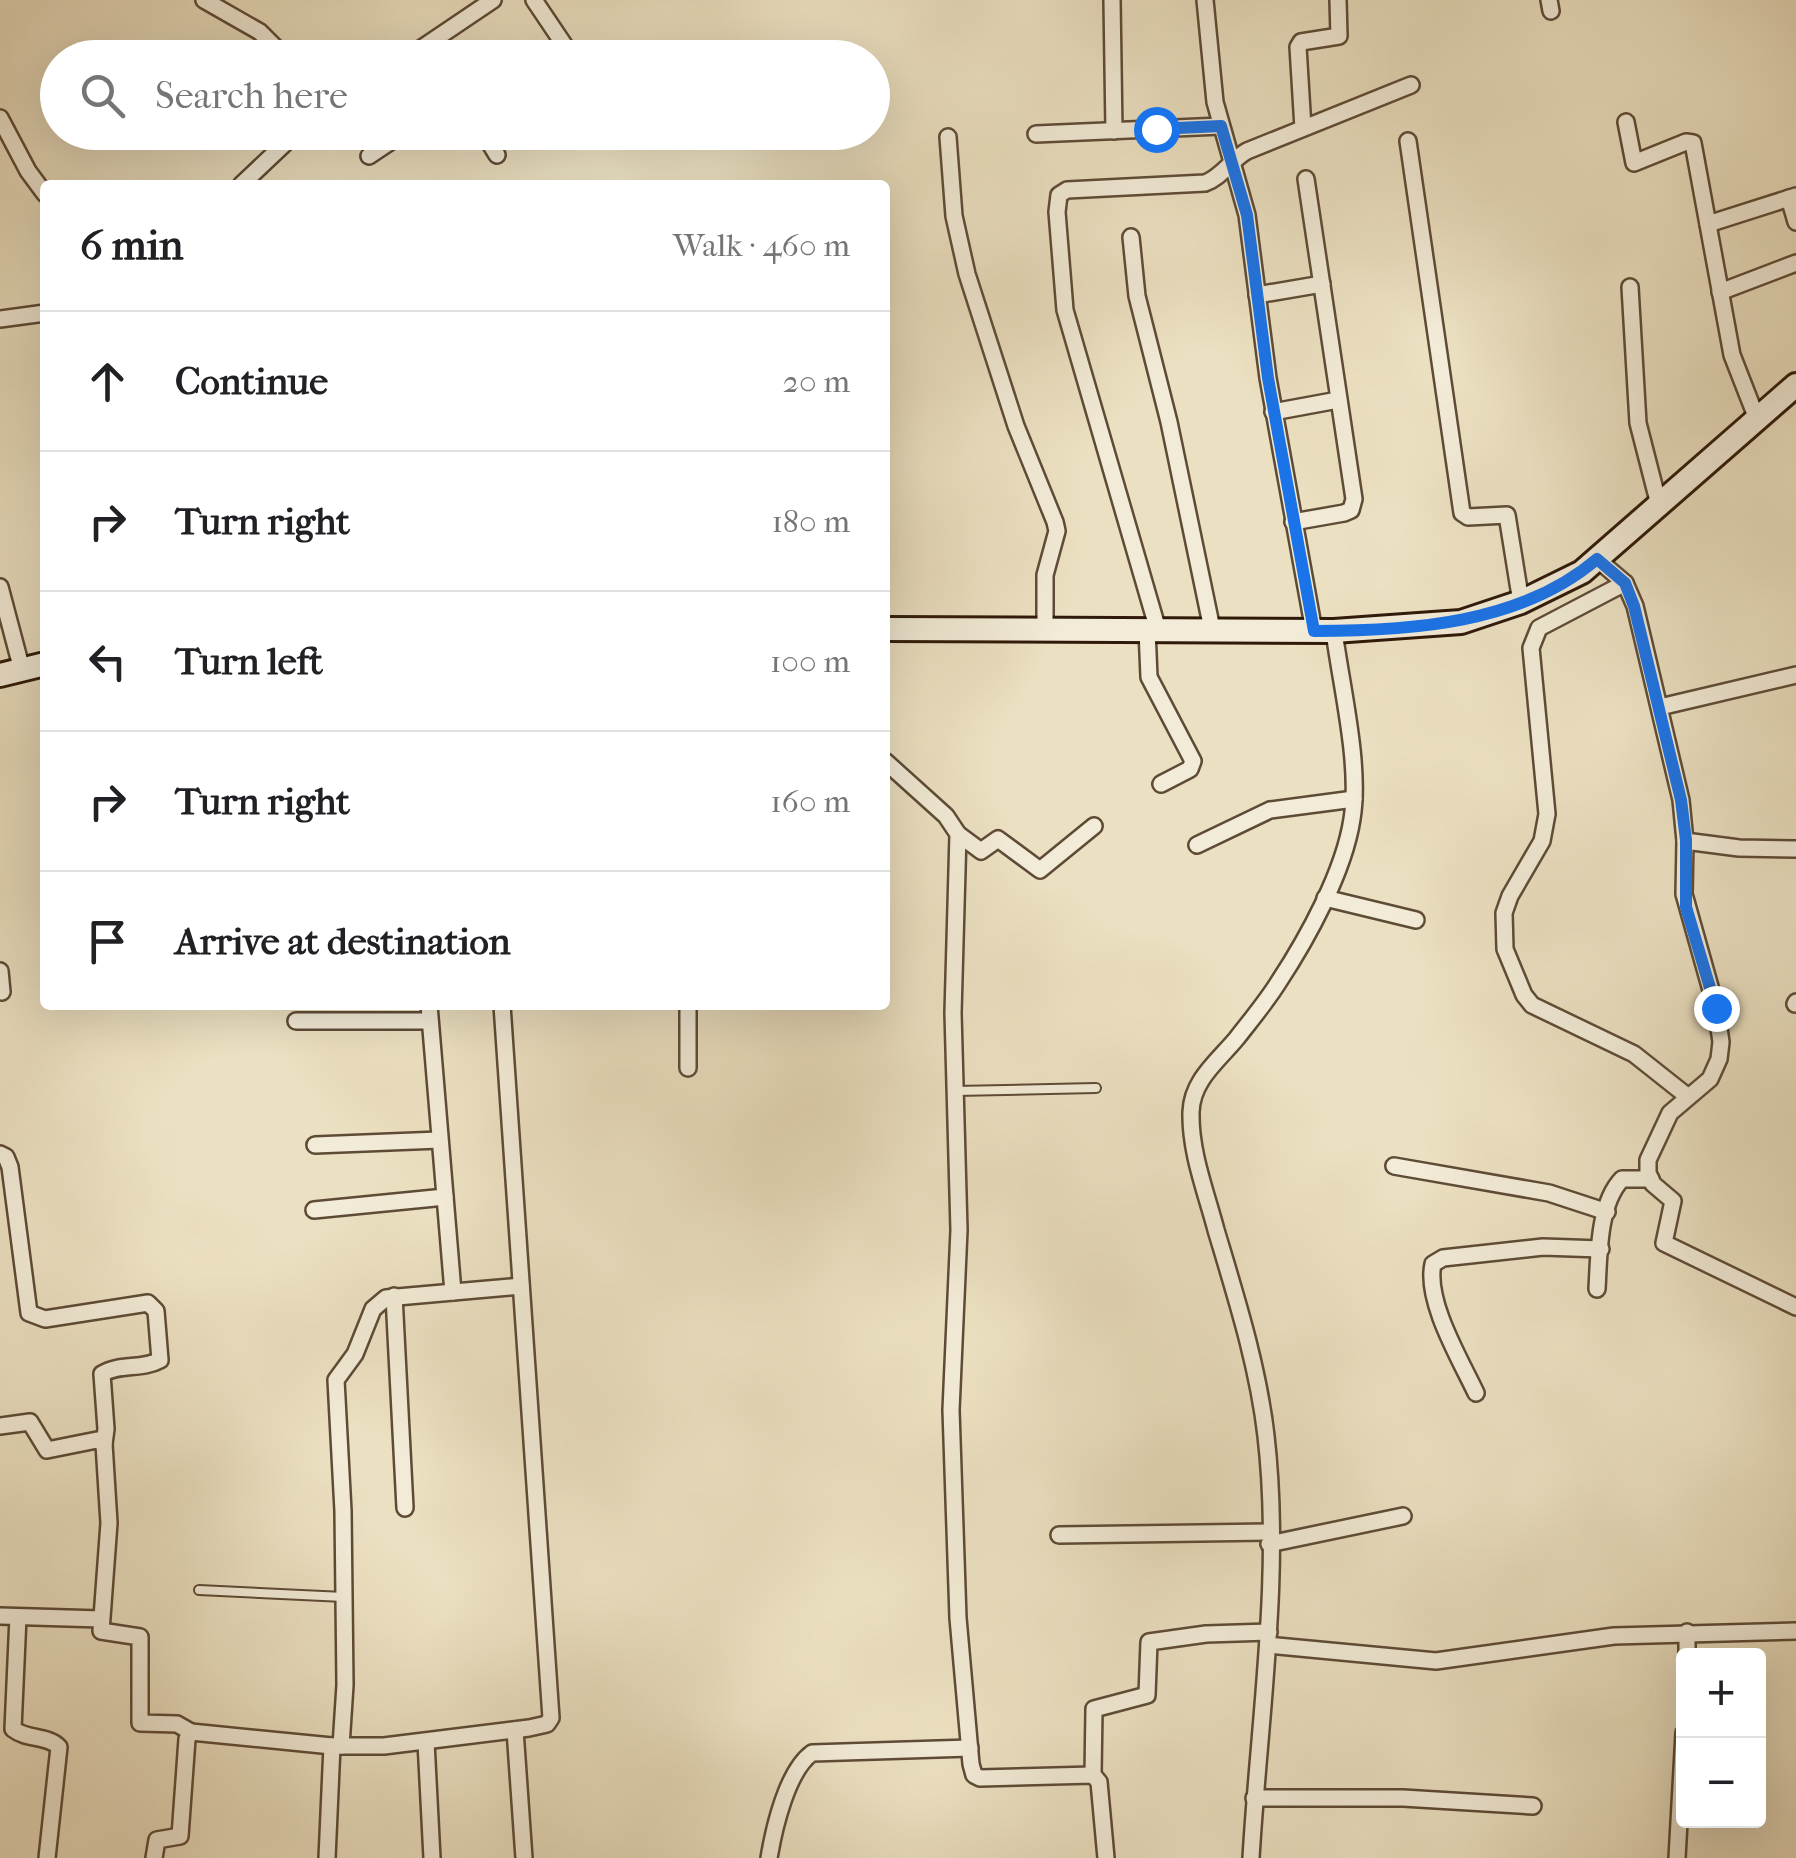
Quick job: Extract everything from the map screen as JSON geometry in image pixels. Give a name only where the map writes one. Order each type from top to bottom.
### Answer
[{"type":"street","points":[[204,0],[268,40]]},
{"type":"street","points":[[445,40],[494,0]]},
{"type":"street","points":[[534,0],[561,40]]},
{"type":"street","points":[[1112,0],[1114,131]]},
{"type":"street","points":[[1205,0],[1210,66],[1221,126],[1242,197],[1292,522],[1330,638],[1354,799],[1349,832],[1325,898],[1278,982],[1193,1094],[1195,1152],[1245,1328],[1266,1436],[1268,1638],[1251,1858]]},
{"type":"street","points":[[1303,128],[1298,47],[1302,42],[1339,36],[1338,0]]},
{"type":"street","points":[[1161,784],[1190,768],[1193,761],[1153,686],[1150,640],[1065,310],[1057,201],[1067,190],[1205,183],[1232,164],[1303,128],[1411,85]]},
{"type":"street","points":[[0,118],[40,187]]},
{"type":"street","points":[[1626,122],[1634,163],[1683,143],[1693,143],[1738,376],[1757,419]]},
{"type":"street","points":[[1036,134],[1221,126]]},
{"type":"street","points":[[948,137],[953,202],[967,274],[1016,426],[1057,531],[1045,575],[1046,630]]},
{"type":"street","points":[[1408,141],[1462,513],[1468,518],[1507,515],[1521,602]]},
{"type":"street","points":[[246,180],[276,150]]},
{"type":"street","points":[[368,156],[377,150]]},
{"type":"street","points":[[494,150],[497,155]]},
{"type":"street","points":[[1292,522],[1344,513],[1354,506],[1306,179]]},
{"type":"street","points":[[1708,224],[1793,197],[1796,222]]},
{"type":"street","points":[[1130,237],[1137,296],[1169,422],[1212,629]]},
{"type":"street","points":[[1720,292],[1796,263]]},
{"type":"street","points":[[1257,295],[1322,284]]},
{"type":"street","points":[[1630,287],[1638,423],[1659,504]]},
{"type":"street","points":[[0,318],[40,314]]},
{"type":"street","points":[[1687,1096],[1634,1054],[1532,1005],[1514,974],[1502,923],[1510,896],[1542,842],[1547,814],[1531,648],[1533,636],[1540,628],[1610,570],[1659,504],[1796,385]]},
{"type":"street","points":[[1273,412],[1338,400]]},
{"type":"street","points":[[890,629],[1046,630],[1150,640],[1212,629],[1330,638],[1461,622],[1521,602],[1582,572],[1610,570]]},
{"type":"street","points":[[1610,570],[1634,606],[1660,707],[1681,800],[1686,840],[1684,894],[1716,1008],[1720,1042],[1719,1059],[1710,1078],[1670,1113],[1648,1160],[1650,1179],[1673,1201],[1664,1238],[1666,1246],[1796,1307]]},
{"type":"street","points":[[0,586],[22,670]]},
{"type":"street","points":[[1660,707],[1796,676]]},
{"type":"street","points":[[890,766],[946,816],[958,834],[981,851],[1000,840],[1040,870],[1094,826]]},
{"type":"street","points":[[1197,845],[1270,810],[1354,799]]},
{"type":"street","points":[[958,834],[953,1013],[959,1230],[951,1410],[958,1618],[970,1748],[974,1775],[980,1778],[1093,1775]]},
{"type":"street","points":[[1686,840],[1739,848],[1796,849]]},
{"type":"street","points":[[1325,898],[1416,920]]},
{"type":"street","points":[[0,971],[2,992]]},
{"type":"street","points":[[0,1154],[6,1156],[10,1167],[29,1313],[45,1319],[148,1303],[156,1311],[160,1360],[102,1374],[109,1523],[100,1628],[103,1633],[140,1637],[140,1724],[177,1724],[192,1732],[336,1746],[426,1742],[546,1724],[552,1712],[502,1010]]},
{"type":"street","points":[[688,1010],[688,1068]]},
{"type":"street","points":[[296,1021],[429,1013],[454,1292]]},
{"type":"street","points":[[315,1145],[440,1140]]},
{"type":"street","points":[[1394,1166],[1549,1193],[1607,1212]]},
{"type":"street","points":[[1597,1289],[1600,1249],[1614,1190],[1622,1179],[1650,1179]]},
{"type":"street","points":[[314,1210],[444,1197]]},
{"type":"street","points":[[1476,1393],[1433,1288],[1433,1264],[1443,1258],[1512,1250],[1600,1249]]},
{"type":"street","points":[[326,1858],[345,1685],[336,1380],[355,1354],[380,1301],[394,1296],[521,1286]]},
{"type":"street","points":[[394,1296],[405,1508]]},
{"type":"street","points":[[0,1426],[30,1422],[47,1450],[97,1440],[104,1444]]},
{"type":"street","points":[[1059,1535],[1269,1538],[1403,1516]]},
{"type":"street","points":[[0,1616],[102,1618]]},
{"type":"street","points":[[18,1617],[8,1672],[13,1728],[59,1747],[47,1858]]},
{"type":"street","points":[[1106,1858],[1099,1782],[1093,1775],[1094,1709],[1147,1695],[1150,1642],[1190,1635],[1268,1638],[1436,1661],[1542,1644],[1687,1632],[1796,1631]]},
{"type":"street","points":[[1687,1632],[1687,1648]]},
{"type":"street","points":[[515,1730],[524,1858]]},
{"type":"street","points":[[154,1858],[157,1840],[180,1836],[186,1739],[192,1732]]},
{"type":"street","points":[[1678,1858],[1684,1738]]},
{"type":"street","points":[[426,1742],[432,1858]]},
{"type":"street","points":[[768,1858],[782,1807],[800,1764],[812,1752],[970,1748]]},
{"type":"street","points":[[1254,1798],[1402,1798],[1533,1806]]},
{"type":"lane","points":[[955,1091],[1096,1088]]},
{"type":"lane","points":[[199,1590],[344,1597]]},
{"type":"route","points":[[1156,129],[1221,126],[1247,215],[1268,378],[1314,631],[1461,622],[1521,602],[1582,572],[1597,559],[1625,583],[1676,776],[1686,840],[1686,907],[1716,1008]]}]
